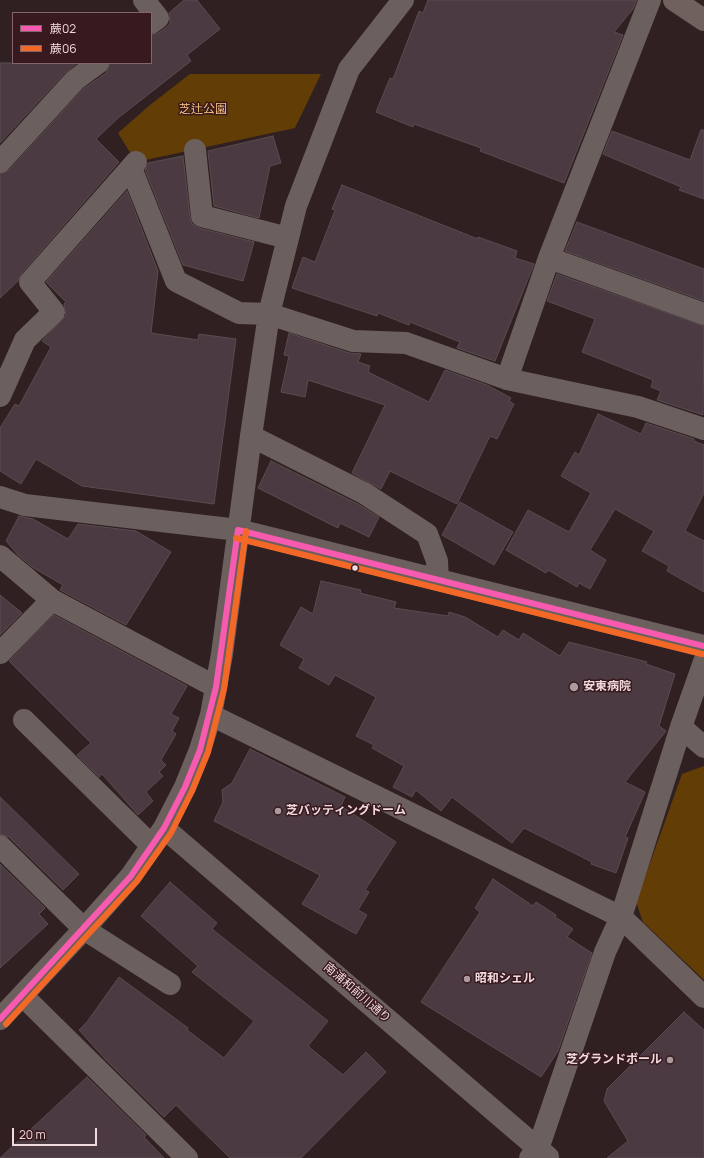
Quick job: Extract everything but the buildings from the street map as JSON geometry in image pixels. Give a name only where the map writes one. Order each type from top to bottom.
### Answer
[{"type":"main road","points":[[674,0],[704,20]]},
{"type":"street","points":[[144,0],[158,18],[152,22]]},
{"type":"street","points":[[2,1015],[23,996],[131,876],[164,828],[185,787],[200,750],[211,715],[216,687],[269,314],[296,206],[349,69],[403,0]]},
{"type":"street","points":[[507,379],[550,258],[650,0]]},
{"type":"street","points":[[0,162],[75,80],[97,64]]},
{"type":"street","points":[[195,150],[202,216],[288,238]]},
{"type":"street","points":[[0,396],[25,340],[54,312],[30,282],[133,165],[176,281],[239,313],[269,314],[353,341],[406,343],[507,379],[638,407],[704,429]]},
{"type":"street","points":[[550,258],[704,314]]},
{"type":"street","points":[[251,436],[364,493],[427,534],[437,561],[438,580]]},
{"type":"street","points":[[0,497],[25,505],[238,530],[704,646]]},
{"type":"street","points":[[0,556],[52,600],[216,687]]},
{"type":"street","points":[[0,653],[52,600]]},
{"type":"street","points":[[539,1155],[605,952],[621,918],[681,727],[704,662]]},
{"type":"street","points":[[211,715],[621,918],[704,997]]},
{"type":"street","points":[[24,720],[152,846]]},
{"type":"street","points":[[681,727],[704,748]]},
{"type":"street","name":"南浦和前川通り","points":[[164,828],[539,1155]]},
{"type":"street","points":[[0,846],[84,929],[170,984]]},
{"type":"street","points":[[23,996],[187,1158]]},
{"type":"green space","name":"芝辻公園","points":[[190,74],[321,74],[295,128],[136,162],[118,133],[150,105]]},
{"type":"green space","points":[[704,766],[704,980],[643,922],[636,902],[682,774]]},
{"type":"transit line","name":"蕨02","points":[[238,530],[704,646]]},
{"type":"transit line","name":"蕨02","points":[[0,1019],[131,876],[164,828],[185,787],[200,750],[216,687],[238,530]]},
{"type":"transit line","name":"蕨06","points":[[6,1024],[137,881],[171,833],[192,791],[208,752],[224,689],[246,531]]},
{"type":"transit line","name":"蕨06","points":[[236,538],[702,654]]},
{"type":"place","name":"安東病院","points":[[574,687]]},
{"type":"place","name":"芝バッティングドーム","points":[[278,811]]},
{"type":"place","name":"昭和シェル","points":[[467,979]]},
{"type":"place","name":"芝グランドボール","points":[[670,1060]]}]
